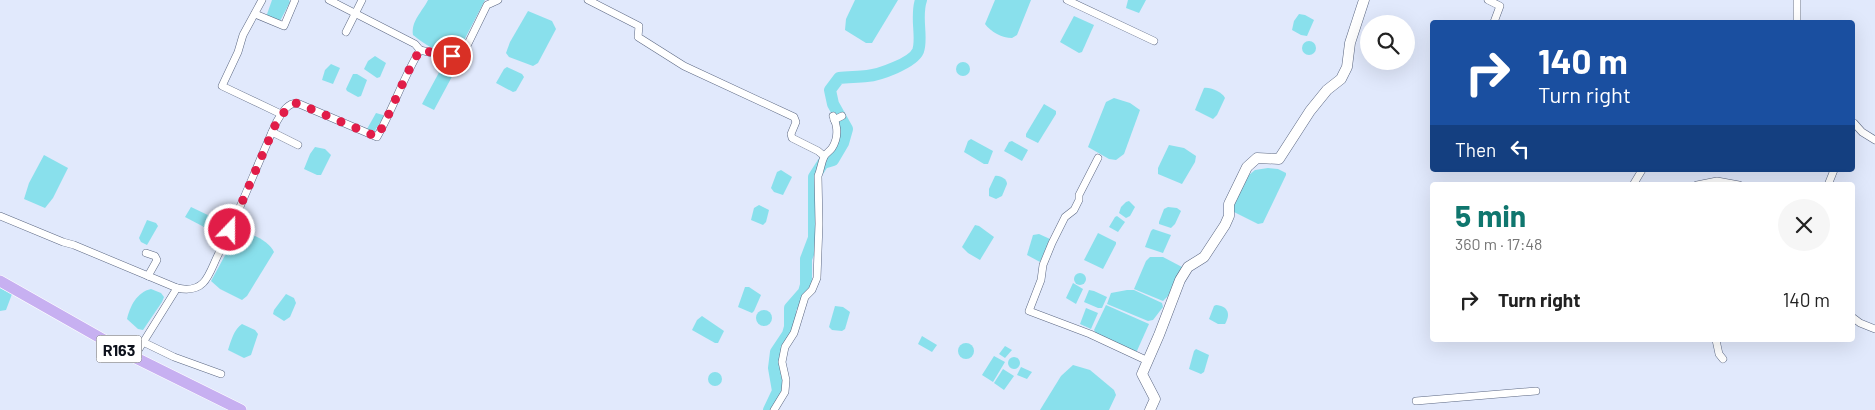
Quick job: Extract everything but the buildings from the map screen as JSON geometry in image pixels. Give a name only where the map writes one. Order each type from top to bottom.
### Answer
[{"type":"main road","name":"R163","points":[[0,281],[134,357],[241,410]]},
{"type":"street","points":[[262,0],[243,35],[238,52],[222,86],[281,114]]},
{"type":"street","points":[[255,14],[284,26],[295,0]]},
{"type":"street","points":[[329,0],[415,44],[420,50],[442,55],[462,56],[487,5],[498,0]]},
{"type":"street","points":[[346,32],[362,0]]},
{"type":"street","points":[[588,0],[639,26],[638,37],[684,66],[794,117],[796,122],[791,134],[792,138],[824,156]]},
{"type":"street","points":[[1067,0],[1154,41]]},
{"type":"street","points":[[1150,410],[1155,398],[1142,374],[1180,280],[1188,267],[1204,257],[1225,225],[1231,198],[1251,162],[1257,158],[1279,158],[1310,111],[1327,90],[1341,79],[1347,67],[1350,43],[1364,0]]},
{"type":"street","points":[[1488,0],[1500,6],[1495,20]]},
{"type":"street","points":[[1797,0],[1797,20]]},
{"type":"street","points":[[0,216],[177,288],[185,290],[195,288],[202,284],[208,276],[281,114],[290,105],[297,103],[377,137],[409,68],[420,50]]},
{"type":"street","points":[[774,410],[785,392],[786,380],[782,362],[785,347],[794,333],[804,297],[812,290],[817,278],[815,214],[818,176],[824,156],[833,147],[837,135],[837,118]]},
{"type":"street","points":[[1855,125],[1875,140]]},
{"type":"street","points":[[272,132],[298,145]]},
{"type":"street","points":[[1098,158],[1079,195],[1079,200],[1074,210],[1066,217],[1058,229],[1043,265],[1041,280],[1029,311],[1090,334],[1148,362]]},
{"type":"street","points":[[146,253],[155,256],[157,260],[148,276]]},
{"type":"street","points":[[134,357],[177,288]]},
{"type":"street","points":[[1855,319],[1860,323],[1875,329]]},
{"type":"street","points":[[143,342],[174,357],[221,374]]},
{"type":"street","points":[[1716,342],[1719,354],[1723,359]]},
{"type":"street","points":[[1416,400],[1536,391]]},
{"type":"water","points":[[272,0],[289,0],[290,2],[279,23],[266,17]]},
{"type":"water","points":[[428,0],[485,0],[459,50],[454,53],[436,50],[413,35],[415,21]]},
{"type":"water","points":[[855,0],[898,0],[872,43],[866,43],[845,30],[846,19]]},
{"type":"water","points":[[995,0],[1031,0],[1017,35],[1012,38],[997,34],[985,24]]},
{"type":"water","points":[[1128,0],[1146,0],[1139,13],[1126,8]]},
{"type":"water","points":[[528,11],[552,21],[556,29],[538,63],[533,66],[509,57],[506,53],[510,42]]},
{"type":"water","points":[[1299,14],[1314,20],[1307,36],[1292,30],[1294,21]]},
{"type":"water","points":[[1074,16],[1094,25],[1082,52],[1079,53],[1060,42]]},
{"type":"water","points":[[1309,41],[1314,43],[1316,48],[1314,53],[1309,55],[1304,53],[1302,48],[1304,43]]},
{"type":"water","points":[[375,56],[386,63],[380,77],[377,78],[364,69],[368,61]]},
{"type":"water","points":[[960,62],[966,62],[970,69],[966,76],[960,76],[956,72],[956,66]]},
{"type":"water","points":[[331,64],[340,68],[333,84],[322,80],[325,70]]},
{"type":"water","points":[[443,65],[455,71],[434,110],[422,104]]},
{"type":"water","points":[[507,67],[522,74],[524,77],[516,91],[513,92],[496,83]]},
{"type":"water","points":[[353,74],[357,74],[367,80],[361,96],[358,97],[346,89]]},
{"type":"water","points":[[1204,88],[1216,90],[1225,98],[1213,119],[1195,110]]},
{"type":"water","points":[[1114,98],[1130,103],[1140,110],[1124,154],[1116,160],[1109,159],[1088,147],[1106,102]]},
{"type":"water","points":[[1044,104],[1056,111],[1056,114],[1038,143],[1026,137],[1026,134]]},
{"type":"water","points":[[376,113],[383,115],[383,118],[374,132],[367,129]]},
{"type":"water","points":[[971,139],[993,151],[988,164],[984,164],[964,152],[968,141]]},
{"type":"water","points":[[1012,141],[1028,150],[1022,161],[1004,151],[1009,142]]},
{"type":"water","points":[[1169,145],[1184,148],[1196,156],[1195,162],[1182,184],[1158,174],[1158,168]]},
{"type":"water","points":[[315,147],[325,149],[331,155],[321,175],[304,169]]},
{"type":"water","points":[[44,155],[68,168],[53,198],[45,208],[24,199],[29,183]]},
{"type":"water","points":[[1278,169],[1286,173],[1286,175],[1263,223],[1258,224],[1234,212],[1232,208],[1249,175],[1255,170]]},
{"type":"water","points":[[781,170],[792,177],[783,195],[774,192],[771,188],[777,172]]},
{"type":"water","points":[[995,176],[1006,180],[1007,184],[1002,196],[996,199],[989,196],[989,189]]},
{"type":"water","points":[[1129,201],[1135,207],[1130,216],[1126,218],[1119,213],[1121,207]]},
{"type":"water","points":[[759,205],[769,210],[766,222],[763,225],[751,220],[754,208]]},
{"type":"water","points":[[191,207],[212,217],[209,228],[185,217]]},
{"type":"water","points":[[1168,207],[1177,208],[1181,211],[1171,228],[1159,224],[1164,209]]},
{"type":"water","points":[[1117,216],[1125,222],[1118,232],[1109,227]]},
{"type":"water","points":[[147,220],[156,223],[158,226],[147,245],[141,242],[139,238]]},
{"type":"water","points":[[975,225],[994,237],[980,260],[962,247]]},
{"type":"water","points":[[1153,229],[1171,235],[1163,253],[1145,247]]},
{"type":"water","points":[[246,233],[262,240],[274,252],[247,296],[242,300],[220,289],[211,281],[234,239],[238,234]]},
{"type":"water","points":[[1098,233],[1116,242],[1103,269],[1084,260]]},
{"type":"water","points":[[1039,234],[1050,239],[1040,262],[1027,255],[1033,235]]},
{"type":"water","points":[[1150,257],[1163,257],[1182,267],[1168,296],[1163,301],[1134,289],[1146,261]]},
{"type":"water","points":[[1078,273],[1082,273],[1086,279],[1082,285],[1078,285],[1074,281],[1074,277]]},
{"type":"water","points":[[1073,283],[1083,289],[1076,304],[1066,298]]},
{"type":"water","points":[[745,287],[749,287],[761,295],[752,313],[738,307]]},
{"type":"water","points":[[0,288],[12,294],[6,310],[0,311]]},
{"type":"water","points":[[151,289],[161,293],[164,297],[143,330],[138,329],[127,319],[128,314],[138,296]]},
{"type":"water","points":[[1089,290],[1107,297],[1102,308],[1084,302]]},
{"type":"water","points":[[1134,290],[1162,303],[1163,307],[1153,320],[1148,321],[1107,304],[1111,293]]},
{"type":"water","points":[[286,294],[294,298],[296,303],[290,317],[284,321],[273,314]]},
{"type":"water","points":[[1106,305],[1149,324],[1136,353],[1097,335],[1094,330]]},
{"type":"water","points":[[1216,305],[1223,307],[1227,311],[1228,317],[1225,324],[1218,324],[1209,319]]},
{"type":"water","points":[[835,306],[843,307],[850,312],[845,329],[842,331],[832,330],[829,327]]},
{"type":"water","points":[[1086,308],[1098,313],[1091,329],[1080,324]]},
{"type":"water","points":[[764,310],[772,318],[764,326],[756,318]]},
{"type":"water","points":[[702,316],[724,331],[718,343],[692,330],[697,320]]},
{"type":"water","points":[[242,324],[255,330],[258,334],[251,355],[244,358],[228,350],[235,332]]},
{"type":"water","points":[[922,336],[937,345],[932,352],[918,344]]},
{"type":"water","points":[[966,343],[974,351],[966,359],[958,351]]},
{"type":"water","points":[[1005,346],[1012,350],[1005,358],[999,354]]},
{"type":"water","points":[[1196,349],[1209,355],[1204,372],[1201,374],[1189,369]]},
{"type":"water","points":[[994,356],[1005,362],[993,382],[982,375]]},
{"type":"water","points":[[1016,357],[1019,358],[1019,368],[1012,369],[1009,368],[1008,361],[1009,358]]},
{"type":"water","points":[[1073,365],[1090,370],[1114,390],[1116,395],[1109,410],[1040,410],[1061,376]]},
{"type":"water","points":[[1021,367],[1032,372],[1027,379],[1017,375]]},
{"type":"water","points":[[1003,369],[1014,376],[1004,390],[994,383]]},
{"type":"water","points":[[712,372],[718,372],[722,379],[718,386],[712,386],[708,382],[708,376]]},
{"type":"waterway","points":[[769,410],[778,391],[774,368],[776,352],[788,334],[790,308],[804,292],[806,285],[806,259],[814,238],[814,177],[823,163],[833,160],[843,143],[847,129],[833,104],[830,90],[839,78],[879,73],[895,68],[910,60],[918,51],[919,46],[919,7],[921,0]]},
{"type":"route","points":[[230,230],[277,121],[284,110],[290,105],[297,103],[377,137],[409,68],[420,50],[452,56]]}]
